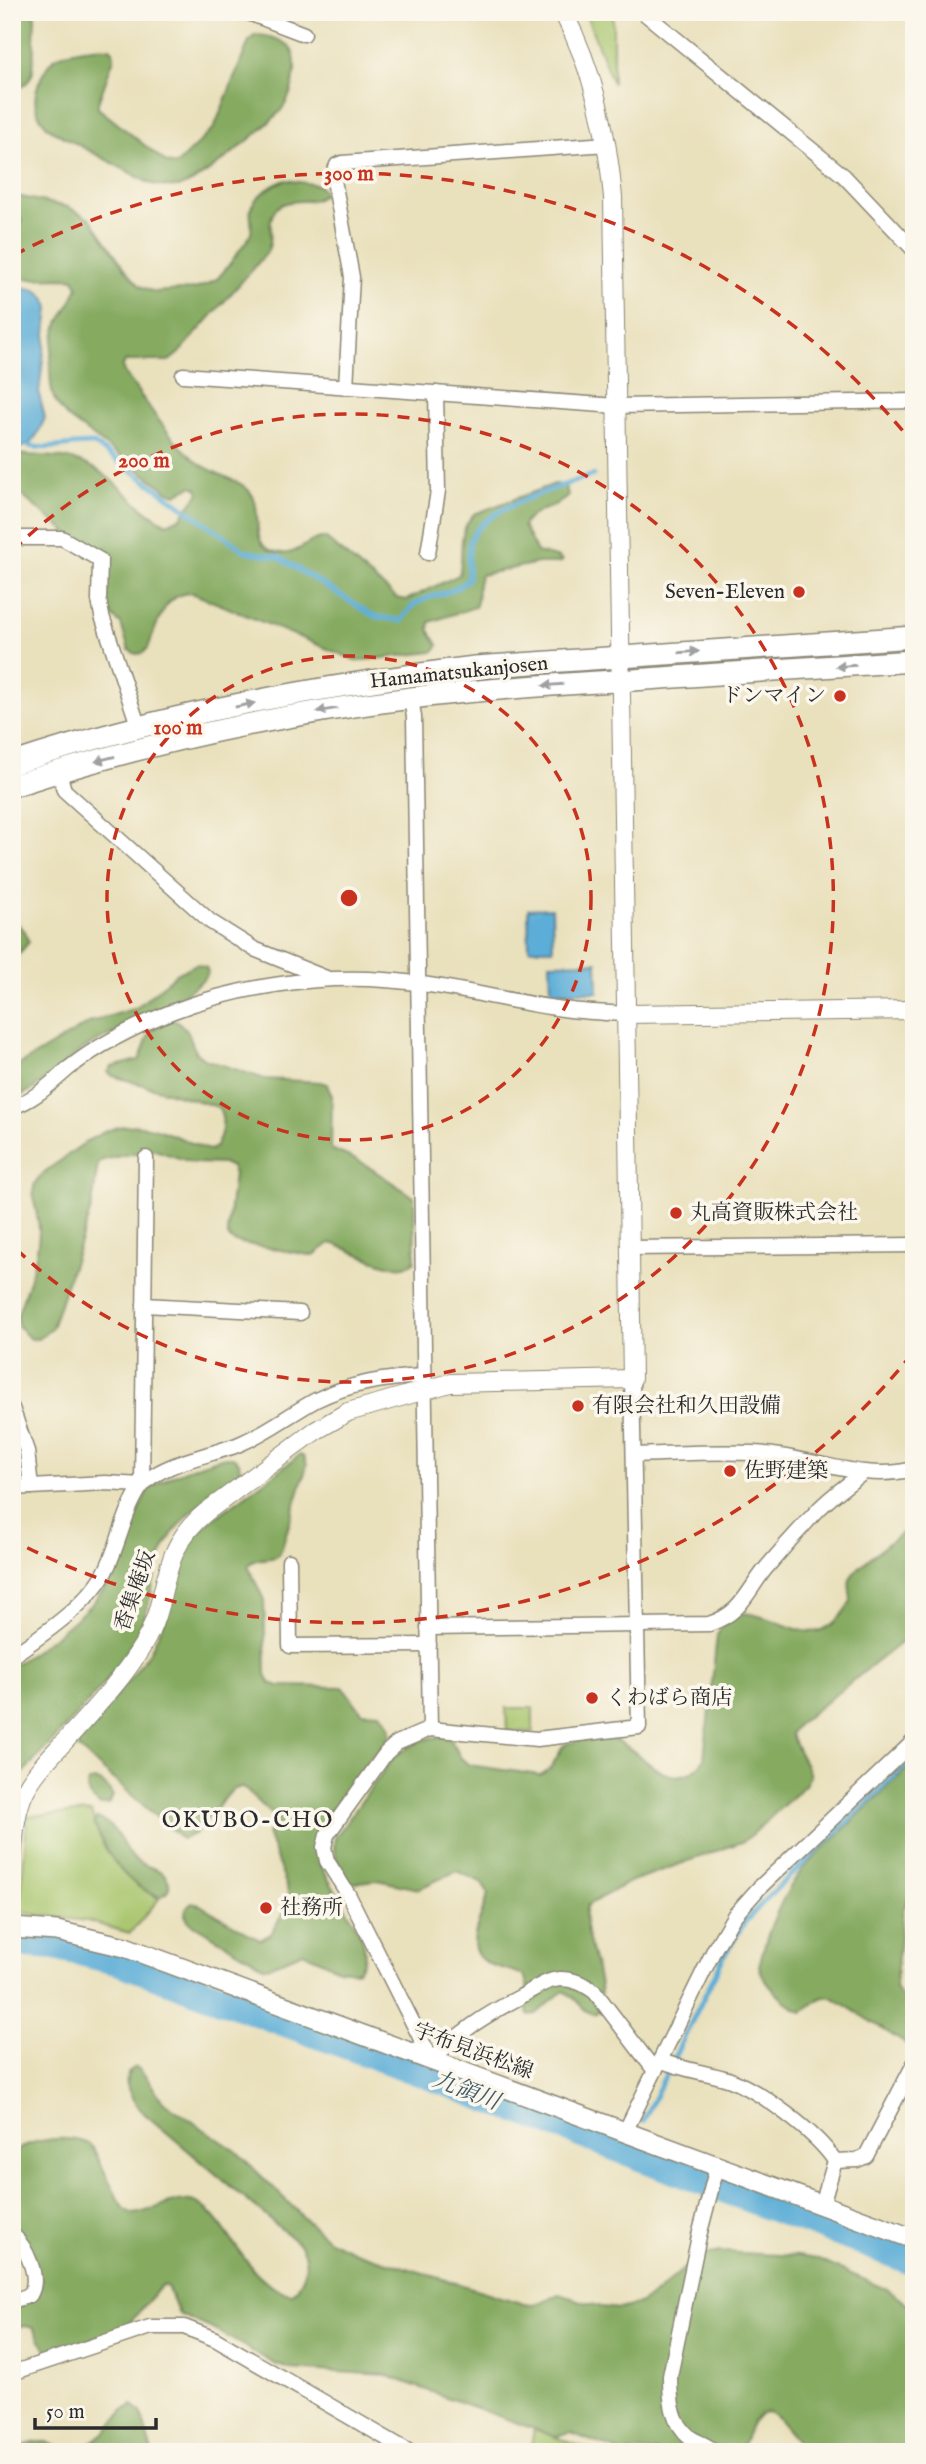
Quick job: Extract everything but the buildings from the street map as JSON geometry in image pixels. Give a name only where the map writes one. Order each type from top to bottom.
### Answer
[{"type":"main road","name":"Hamamatsukanjosen","points":[[14,758],[262,701],[404,676],[475,667],[914,637]]},
{"type":"main road","name":"Hamamatsukanjosen","points":[[12,786],[236,727],[411,698],[622,680],[914,661]]},
{"type":"main road","name":"宇布見浜松線","points":[[12,1928],[57,1931],[107,1941],[625,2132],[714,2177],[822,2205],[914,2239]]},
{"type":"street","points":[[246,12],[304,34]]},
{"type":"street","points":[[563,12],[591,78],[607,144],[614,225],[639,1727],[537,1739],[430,1729],[397,1743],[386,1753],[327,1835],[324,1847],[327,1861],[348,1894],[432,2061],[457,2035],[499,2007],[545,1983],[558,1979],[571,1980],[584,1984],[595,1992],[665,2065],[726,2079],[756,2093],[800,2126],[835,2161],[857,2160],[866,2156],[914,2064]]},
{"type":"street","points":[[643,12],[844,176],[914,250]]},
{"type":"street","points":[[346,387],[352,277],[333,175],[337,165],[607,144]]},
{"type":"street","points":[[183,375],[617,406],[914,401]]},
{"type":"street","points":[[428,553],[438,491],[436,393]]},
{"type":"street","points":[[12,538],[62,538],[100,560],[99,600],[102,616],[139,728]]},
{"type":"street","points":[[411,698],[414,717],[430,1729]]},
{"type":"street","points":[[59,772],[64,790],[211,922],[254,950],[327,979]]},
{"type":"street","points":[[12,1107],[36,1096],[87,1056],[167,1014],[243,992],[327,979],[384,979],[562,1009],[627,1014],[914,1010]]},
{"type":"street","points":[[142,1485],[146,1158]]},
{"type":"street","points":[[630,1248],[914,1245]]},
{"type":"street","points":[[144,1305],[300,1313]]},
{"type":"street","name":"香集庵坂","points":[[12,1865],[15,1825],[23,1794],[40,1768],[98,1704],[142,1647],[156,1617],[170,1559],[184,1533],[206,1512],[326,1423],[424,1382],[632,1379]]},
{"type":"street","points":[[12,1656],[92,1591],[102,1578],[133,1502],[142,1485],[152,1477],[198,1456],[238,1444],[318,1399],[342,1389],[368,1382],[424,1382]]},
{"type":"street","points":[[12,1408],[27,1451],[31,1487]]},
{"type":"street","points":[[634,1455],[753,1453],[801,1459],[863,1473],[914,1469]]},
{"type":"street","points":[[428,1628],[709,1624],[735,1612],[766,1569],[818,1509],[863,1473]]},
{"type":"street","points":[[12,1488],[105,1483],[142,1485]]},
{"type":"street","points":[[289,1561],[290,1646],[429,1645]]},
{"type":"street","points":[[625,2132],[665,2065],[715,1948],[734,1916],[759,1888],[914,1741]]},
{"type":"street","points":[[822,2205],[835,2161]]},
{"type":"street","points":[[714,2177],[670,2376],[670,2397],[675,2418],[683,2430],[715,2452]]},
{"type":"street","points":[[12,2234],[25,2251],[35,2280],[30,2295],[12,2301]]},
{"type":"street","points":[[12,2373],[150,2327],[184,2327],[215,2339],[410,2452]]},
{"type":"green space","points":[[22,12],[32,12],[35,15],[33,71],[26,84],[12,89],[12,30]]},
{"type":"green space","points":[[585,12],[613,12],[613,84]]},
{"type":"green space","points":[[255,35],[278,40],[287,45],[293,54],[294,78],[286,103],[275,117],[236,150],[185,185],[172,187],[149,183],[51,130],[37,112],[35,99],[38,84],[55,58],[82,49],[110,48],[114,58],[98,108],[167,163],[176,165],[214,128],[249,41]]},
{"type":"green space","points":[[286,180],[318,185],[325,192],[316,199],[290,202],[278,207],[272,217],[266,254],[179,353],[169,361],[126,361],[122,366],[149,407],[195,460],[239,483],[250,492],[256,507],[258,532],[264,546],[280,553],[288,553],[312,541],[325,538],[397,598],[406,600],[459,575],[462,536],[474,514],[555,484],[564,487],[568,496],[532,516],[523,526],[537,552],[562,561],[538,563],[481,575],[475,607],[430,622],[429,630],[438,645],[432,652],[357,661],[192,593],[182,594],[168,604],[162,612],[148,648],[143,653],[136,654],[129,650],[121,624],[107,609],[106,564],[12,488],[12,454],[75,460],[95,468],[145,510],[167,524],[180,518],[199,493],[197,488],[192,486],[176,494],[169,492],[68,418],[57,405],[51,380],[53,341],[78,286],[74,279],[69,278],[12,279],[12,229],[22,222],[21,218],[12,212],[12,195],[68,207],[90,218],[129,274],[140,286],[154,292],[195,289],[217,279],[250,236],[251,208],[256,199]]},
{"type":"green space","points":[[12,919],[25,931],[29,942],[12,962]]},
{"type":"green space","points":[[196,964],[206,967],[208,972],[206,977],[189,991],[83,1049],[32,1090],[12,1100],[12,1069],[91,1022],[136,1008],[176,974]]},
{"type":"green space","points":[[176,1020],[187,1030],[196,1053],[204,1059],[265,1079],[327,1084],[332,1096],[331,1149],[361,1162],[414,1197],[415,1261],[407,1266],[385,1264],[330,1243],[314,1255],[309,1255],[235,1242],[229,1238],[227,1232],[234,1174],[231,1167],[225,1164],[194,1163],[152,1149],[98,1163],[92,1206],[52,1328],[38,1339],[30,1339],[18,1326],[17,1318],[37,1252],[39,1230],[33,1192],[35,1183],[42,1174],[84,1143],[117,1127],[148,1127],[205,1149],[211,1150],[216,1146],[222,1121],[218,1107],[113,1076],[108,1072],[112,1067],[139,1060],[153,1028]]},
{"type":"green space","points":[[300,1455],[304,1457],[307,1465],[281,1551],[276,1557],[257,1560],[248,1566],[264,1600],[266,1674],[270,1683],[279,1686],[343,1687],[362,1712],[381,1713],[389,1727],[388,1740],[340,1798],[325,1822],[317,1842],[318,1857],[325,1873],[364,1944],[364,1959],[356,1971],[338,1969],[303,1952],[265,1967],[189,1922],[185,1915],[186,1908],[192,1903],[260,1940],[271,1934],[286,1908],[289,1898],[287,1887],[267,1834],[277,1819],[245,1789],[241,1787],[232,1790],[194,1834],[182,1839],[79,1749],[78,1742],[150,1652],[165,1620],[180,1562],[192,1539],[212,1520]]},
{"type":"green space","points":[[233,1457],[239,1462],[240,1471],[236,1478],[193,1510],[168,1541],[158,1565],[144,1620],[122,1659],[82,1709],[23,1773],[12,1773],[12,1666],[66,1627],[102,1592],[121,1559],[148,1490],[185,1470]]},
{"type":"green space","points":[[914,1525],[914,1558],[909,1570],[910,1632],[904,1640],[797,1725],[791,1733],[810,1776],[805,1785],[742,1842],[629,1882],[588,1905],[586,1927],[601,1998],[599,2011],[594,2014],[585,2010],[563,1991],[536,2014],[529,2015],[524,1976],[487,1963],[479,1957],[474,1940],[488,1893],[481,1882],[457,1871],[418,1889],[377,1880],[352,1883],[341,1868],[334,1851],[335,1838],[392,1759],[412,1745],[427,1739],[451,1740],[461,1758],[469,1765],[540,1775],[550,1769],[564,1745],[605,1738],[626,1745],[669,1775],[679,1776],[692,1772],[704,1758],[717,1635],[723,1625],[744,1613],[761,1616],[802,1631],[814,1632],[826,1628],[851,1601],[849,1581],[860,1566]]},
{"type":"green space","points":[[506,1708],[533,1708],[533,1732],[507,1731]]},
{"type":"green space","points":[[914,1762],[914,1894],[903,1910],[895,1987],[899,1995],[914,1999],[914,2049],[832,1997],[819,1999],[802,2012],[776,1993],[765,1980],[759,1966],[776,1914],[804,1867]]},
{"type":"green space","points":[[94,1780],[108,1788],[113,1796],[109,1804],[100,1805],[89,1795],[87,1786]]},
{"type":"green space","points":[[91,1812],[103,1847],[140,1887],[159,1899],[130,1933],[87,1921],[25,1913],[20,1908],[27,1816]]},
{"type":"green space","points":[[97,1818],[115,1831],[134,1859],[164,1874],[169,1887],[161,1897],[138,1886],[119,1868],[104,1846],[94,1823]]},
{"type":"green space","points":[[136,2067],[165,2103],[236,2151],[329,2240],[355,2252],[524,2304],[533,2305],[559,2294],[601,2307],[620,2309],[639,2304],[655,2294],[689,2264],[704,2255],[720,2252],[816,2259],[887,2289],[914,2310],[914,2452],[806,2452],[775,2415],[768,2412],[762,2413],[752,2423],[740,2452],[621,2452],[571,2433],[556,2437],[385,2375],[289,2369],[275,2364],[219,2332],[179,2314],[167,2286],[162,2285],[128,2325],[53,2353],[47,2352],[33,2328],[12,2328],[12,2307],[24,2304],[36,2296],[41,2280],[12,2223],[12,2156],[18,2150],[38,2141],[74,2140],[92,2146],[119,2201],[133,2214],[184,2201],[204,2207],[216,2218],[249,2265],[276,2289],[293,2293],[304,2276],[306,2264],[300,2245],[139,2109],[126,2081],[127,2075]]},
{"type":"green space","points":[[133,2405],[141,2412],[152,2452],[79,2452],[108,2430],[123,2410]]},
{"type":"green space","points":[[534,2429],[596,2452],[530,2452]]},
{"type":"green space","points":[[47,2442],[69,2452],[12,2452],[12,2448]]},
{"type":"water","points":[[12,287],[40,292],[49,308],[39,394],[45,418],[30,444],[19,448],[12,448]]},
{"type":"water","points":[[552,908],[553,949],[529,949],[528,909]]},
{"type":"water","points":[[597,962],[598,992],[551,992],[550,963]]},
{"type":"waterway","points":[[29,446],[45,448],[94,444],[245,551],[278,557],[374,616],[402,621],[416,604],[451,591],[468,579],[470,541],[477,529],[489,518],[524,500],[593,475]]},
{"type":"waterway","points":[[643,2121],[725,1954],[744,1923],[914,1757]]},
{"type":"waterway","name":"九領川","points":[[12,1942],[55,1945],[120,1961],[427,2074],[914,2261]]},
{"type":"place","name":"Seven-Eleven","points":[[799,592]]},
{"type":"place","name":"ドンマイン","points":[[840,696]]},
{"type":"place","name":"丸高資販株式会社","points":[[676,1213]]},
{"type":"place","name":"有限会社和久田設備","points":[[578,1406]]},
{"type":"place","name":"佐野建築","points":[[730,1471]]},
{"type":"place","name":"くわばら商店","points":[[592,1698]]},
{"type":"place","name":"社務所","points":[[266,1908]]},
{"type":"district","name":"OKUBO-CHO","points":[[248,1820]]}]
